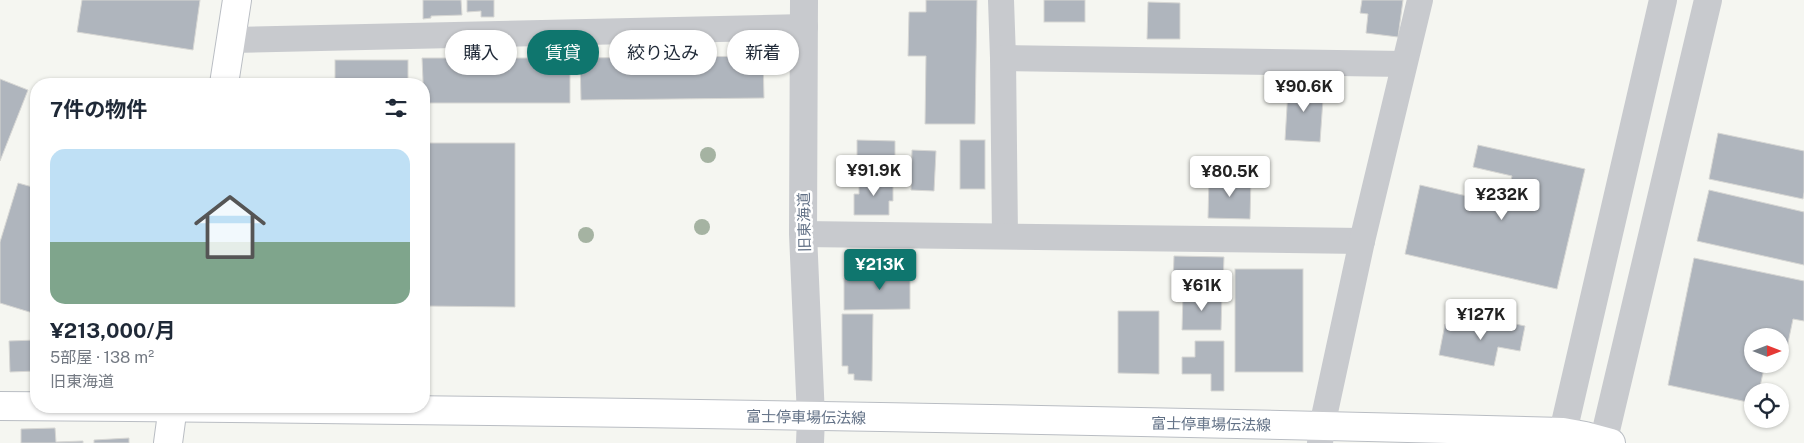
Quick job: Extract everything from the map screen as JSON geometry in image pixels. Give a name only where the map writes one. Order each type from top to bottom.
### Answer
[{"type":"main road","points":[[225,78],[237,0]]},
{"type":"main road","name":"富士停車場伝法線","points":[[0,406],[30,406]]},
{"type":"main road","points":[[168,443],[172,413]]},
{"type":"main road","name":"富士停車場伝法線","points":[[339,413],[810,430],[1321,434],[1563,438],[1606,442]]},
{"type":"street","name":"旧東海道","points":[[804,0],[803,234],[810,430]]},
{"type":"street","points":[[1001,0],[1005,236]]},
{"type":"street","points":[[1321,434],[1362,242],[1420,0]]},
{"type":"street","points":[[1563,438],[1663,0]]},
{"type":"street","points":[[1606,442],[1708,0]]},
{"type":"street","points":[[231,40],[805,27]]},
{"type":"street","points":[[1003,58],[1404,64]]},
{"type":"street","points":[[803,234],[1362,242]]},
{"type":"building","points":[[82,0],[200,0],[193,50],[77,32]]},
{"type":"building","points":[[423,0],[461,0],[462,15],[431,16],[431,18],[423,19]]},
{"type":"building","points":[[467,0],[494,0],[494,17],[481,17],[481,11],[467,12]]},
{"type":"building","points":[[926,0],[977,0],[975,124],[925,124],[926,56],[908,56],[909,12],[926,12]]},
{"type":"building","points":[[1044,0],[1085,0],[1085,22],[1044,22]]},
{"type":"building","points":[[1362,0],[1403,0],[1398,37],[1366,33],[1368,14],[1360,13]]},
{"type":"building","points":[[1148,2],[1180,3],[1180,39],[1147,39]]},
{"type":"building","points":[[727,56],[727,75],[763,75],[764,98],[581,100],[580,75],[599,75],[599,58],[609,58],[609,75],[717,75],[717,57]]},
{"type":"building","points":[[422,58],[445,58],[445,75],[517,75],[517,58],[527,58],[527,75],[570,75],[570,103],[430,103],[430,78],[423,78]]},
{"type":"building","points":[[335,60],[408,60],[408,78],[335,78]]},
{"type":"building","points":[[0,79],[28,90],[0,161]]},
{"type":"building","points":[[1295,81],[1316,82],[1315,98],[1323,99],[1320,142],[1285,140],[1288,90],[1294,91]]},
{"type":"building","points":[[1718,133],[1804,151],[1803,199],[1709,179]]},
{"type":"building","points":[[857,140],[895,141],[895,172],[857,171]]},
{"type":"building","points":[[960,140],[985,140],[985,189],[960,189]]},
{"type":"building","points":[[430,143],[515,143],[515,307],[430,306]]},
{"type":"building","points":[[1478,145],[1585,169],[1557,289],[1405,254],[1420,185],[1505,205],[1512,176],[1473,167]]},
{"type":"building","points":[[912,150],[936,151],[934,191],[911,190]]},
{"type":"building","points":[[1209,176],[1251,177],[1250,219],[1208,218]]},
{"type":"building","points":[[859,178],[893,178],[893,201],[889,201],[889,215],[854,215],[854,194],[859,194]]},
{"type":"building","points":[[18,183],[30,186],[30,312],[0,303],[0,242]]},
{"type":"building","points":[[1709,190],[1804,212],[1804,265],[1697,241]]},
{"type":"building","points":[[1174,256],[1224,257],[1223,286],[1173,284]]},
{"type":"building","points":[[1694,258],[1804,281],[1804,321],[1793,319],[1789,338],[1789,328],[1744,328],[1744,373],[1763,373],[1761,383],[1744,383],[1744,401],[1668,385]]},
{"type":"building","points":[[910,259],[910,309],[844,310],[844,278],[894,278],[894,260]]},
{"type":"building","points":[[1235,269],[1303,269],[1303,372],[1235,372]]},
{"type":"building","points":[[1183,293],[1222,293],[1221,330],[1182,330]]},
{"type":"building","points":[[1118,311],[1159,311],[1159,374],[1118,373]]},
{"type":"building","points":[[842,314],[873,314],[872,381],[854,380],[854,374],[848,374],[848,366],[842,366]]},
{"type":"building","points":[[1482,317],[1525,326],[1520,351],[1498,347],[1494,366],[1439,355],[1445,324],[1479,331]]},
{"type":"building","points":[[30,340],[30,371],[10,372],[9,341]]},
{"type":"building","points":[[1195,341],[1224,341],[1224,391],[1211,391],[1211,374],[1182,374],[1182,357],[1195,357]]},
{"type":"building","points":[[55,428],[56,442],[83,441],[83,443],[21,443],[21,429]]},
{"type":"building","points":[[129,438],[129,443],[94,443],[94,440]]}]
